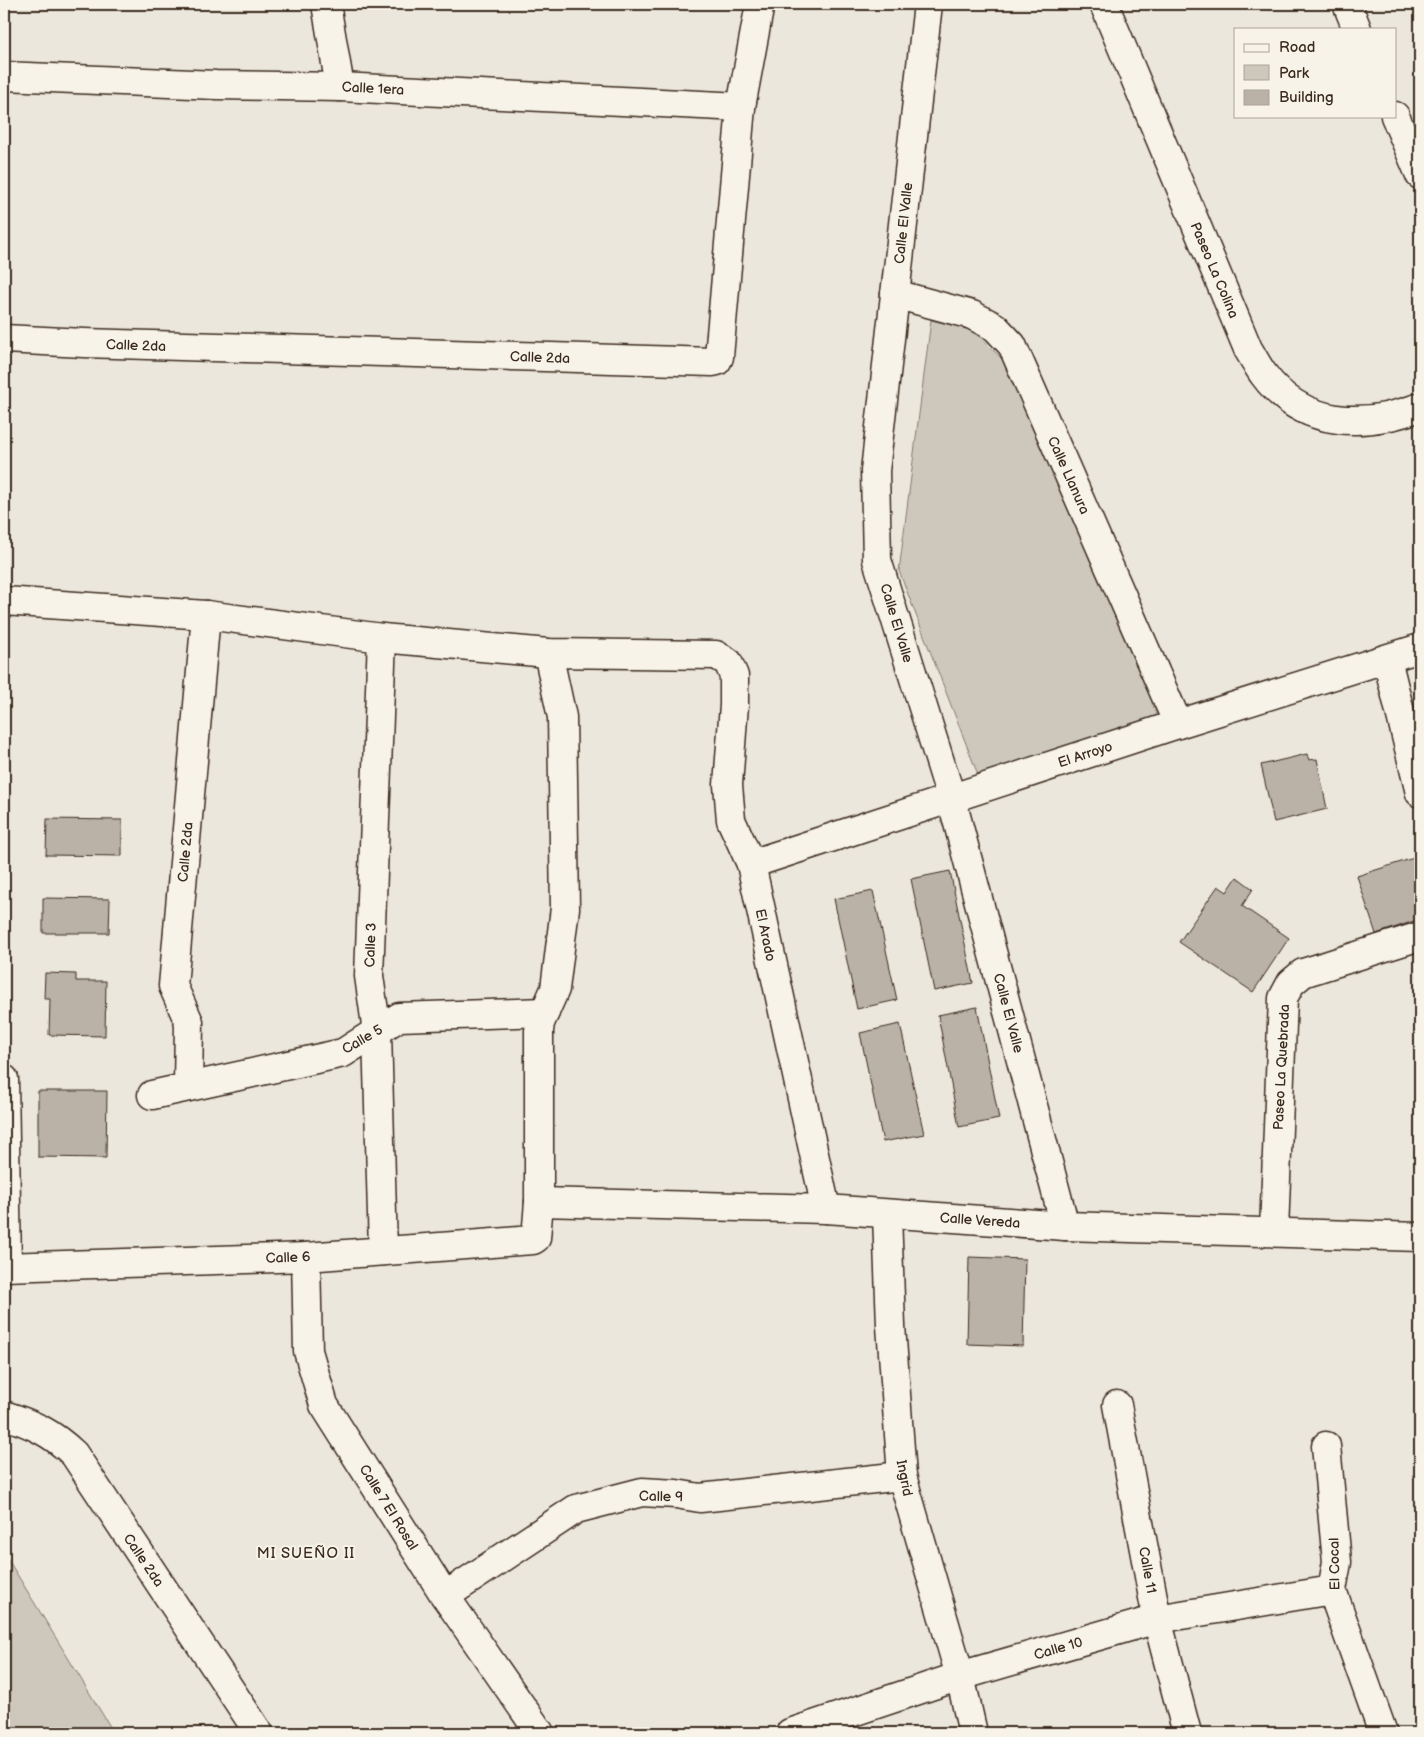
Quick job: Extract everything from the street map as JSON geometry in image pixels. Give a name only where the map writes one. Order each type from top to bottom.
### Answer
[{"type":"street","points":[[326,4],[340,86]]},
{"type":"street","name":"Calle 2da","points":[[4,339],[94,344],[717,361],[719,357],[741,106],[760,4]]},
{"type":"street","name":"Calle El Valle","points":[[928,4],[875,471],[878,560],[951,797],[1066,1226]]},
{"type":"street","name":"Paseo La Colina","points":[[1104,4],[1248,349],[1264,376],[1284,396],[1308,412],[1334,419],[1367,421],[1398,415],[1420,407]]},
{"type":"street","points":[[1346,4],[1357,28]]},
{"type":"street","name":"Calle 1era","points":[[4,76],[216,85],[340,86],[741,106]]},
{"type":"street","points":[[1396,118],[1420,175]]},
{"type":"street","name":"Calle Llanura","points":[[895,294],[972,315],[995,327],[1012,345],[1178,724]]},
{"type":"street","points":[[4,601],[206,615],[382,638],[548,653],[562,718],[565,908],[555,989],[539,1031],[539,1202]]},
{"type":"street","name":"Calle 2da","points":[[188,1087],[189,1022],[173,986],[206,615]]},
{"type":"street","name":"Calle 3","points":[[382,638],[369,976],[377,1032],[383,1251]]},
{"type":"street","name":"El Arroyo","points":[[751,864],[951,797],[1420,648]]},
{"type":"street","name":"El Arado","points":[[548,653],[716,656],[728,662],[734,676],[734,705],[728,785],[731,820],[751,864],[826,1208]]},
{"type":"street","points":[[1387,659],[1420,793]]},
{"type":"street","name":"Paseo La Quebrada","points":[[1274,1231],[1284,998],[1292,983],[1303,973],[1420,936]]},
{"type":"street","name":"Calle 5","points":[[152,1095],[342,1053],[400,1017],[545,1012]]},
{"type":"street","points":[[4,1079],[5,1267]]},
{"type":"street","name":"Calle Vereda","points":[[539,1202],[826,1208],[1066,1226],[1420,1237]]},
{"type":"street","name":"Calle 6","points":[[5,1267],[306,1257],[534,1240],[537,1236],[539,1202]]},
{"type":"street","name":"Ingrid","points":[[887,1214],[902,1476],[960,1676],[973,1733]]},
{"type":"street","name":"Calle 7 El Rosal","points":[[306,1257],[308,1351],[324,1405],[445,1596],[540,1733]]},
{"type":"street","name":"Calle 11","points":[[1117,1406],[1157,1619],[1187,1733]]},
{"type":"street","name":"Calle 2da","points":[[4,1415],[37,1427],[58,1438],[74,1454],[259,1733]]},
{"type":"street","name":"El Cocal","points":[[1326,1446],[1337,1562],[1332,1590],[1383,1733]]},
{"type":"street","name":"Calle 9","points":[[445,1596],[576,1509],[642,1492],[676,1494],[700,1498],[902,1476]]},
{"type":"street","name":"Calle 10","points":[[790,1733],[960,1676],[1157,1619],[1332,1590]]},
{"type":"green space","points":[[931,320],[972,330],[1017,373],[1183,713],[982,785],[899,571]]},
{"type":"green space","points":[[4,1553],[114,1733],[4,1733]]},
{"type":"building","points":[[1307,754],[1309,760],[1317,759],[1327,809],[1274,822],[1261,765]]},
{"type":"building","points":[[47,819],[122,820],[122,856],[46,855]]},
{"type":"building","points":[[1420,856],[1420,919],[1376,934],[1357,876]]},
{"type":"building","points":[[950,871],[973,983],[934,991],[911,879]]},
{"type":"building","points":[[1237,877],[1253,889],[1242,906],[1289,938],[1253,992],[1179,942],[1218,886],[1227,892]]},
{"type":"building","points":[[873,891],[897,1000],[857,1009],[834,899]]},
{"type":"building","points":[[43,898],[110,899],[109,933],[43,933]]},
{"type":"building","points":[[45,973],[76,974],[76,981],[106,981],[105,1036],[49,1035],[50,999],[44,999]]},
{"type":"building","points":[[977,1007],[999,1119],[959,1127],[938,1015]]},
{"type":"building","points":[[900,1024],[924,1134],[883,1142],[860,1033]]},
{"type":"building","points":[[38,1091],[107,1091],[106,1158],[38,1157]]},
{"type":"building","points":[[969,1257],[1025,1259],[1023,1346],[967,1344]]},
{"type":"district","name":"MI SUEÑO II","points":[[306,1553]]}]
